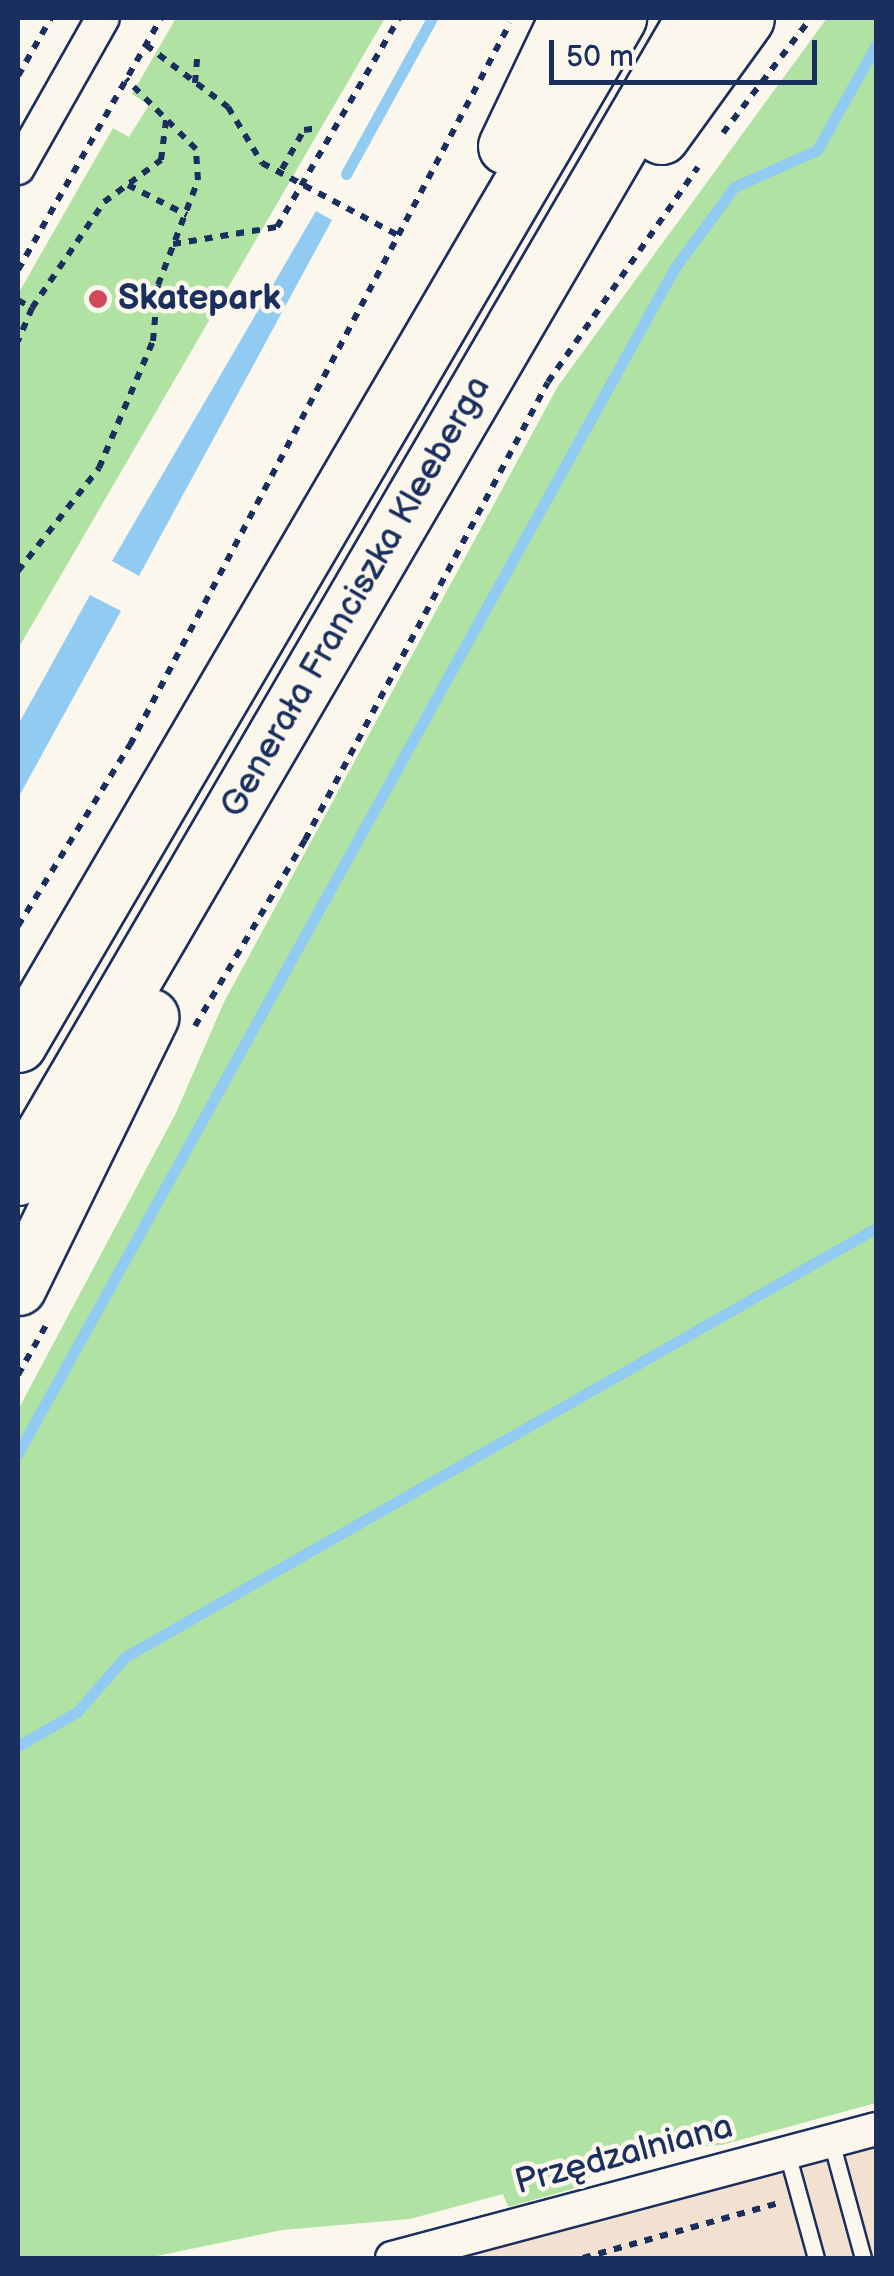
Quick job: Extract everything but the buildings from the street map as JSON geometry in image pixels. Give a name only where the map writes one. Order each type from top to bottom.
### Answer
[{"type":"highway","points":[[428,342],[474,215],[567,18]]},
{"type":"highway","name":"Generała Franciszka Kleeberga","points":[[18,1044],[618,18]]},
{"type":"highway","name":"Generała Franciszka Kleeberga","points":[[18,1177],[694,18]]},
{"type":"highway","points":[[528,302],[746,18]]},
{"type":"highway","points":[[35,1301],[211,898],[264,753]]},
{"type":"highway","points":[[18,1011],[78,940]]},
{"type":"street","points":[[18,168],[103,18]]},
{"type":"street","name":"Przędzalniana","points":[[392,2258],[434,2253],[876,2128]]},
{"type":"lane","points":[[831,2141],[864,2258]]},
{"type":"lane","points":[[787,2153],[816,2258]]},
{"type":"path","points":[[18,76],[51,18]]},
{"type":"path","points":[[18,270],[162,18]]},
{"type":"path","points":[[173,244],[277,228],[398,18]]},
{"type":"path","points":[[18,926],[130,745],[513,18]]},
{"type":"path","points":[[193,1031],[548,382],[811,18]]},
{"type":"path","points":[[146,45],[228,107],[262,163],[307,180],[401,237]]},
{"type":"path","points":[[195,83],[197,59]]},
{"type":"path","points":[[18,571],[100,468],[153,341],[173,244],[186,215],[196,149],[167,113],[126,79]]},
{"type":"path","points":[[18,341],[32,308],[91,218],[126,185],[162,160],[167,113]]},
{"type":"path","points":[[282,169],[304,130],[320,128]]},
{"type":"path","points":[[126,185],[186,215]]},
{"type":"path","points":[[18,300],[32,308]]},
{"type":"path","points":[[18,1375],[35,1301]]},
{"type":"path","points":[[583,2258],[800,2198]]},
{"type":"shaded area","points":[[876,2146],[876,2258],[458,2258]]},
{"type":"green space","points":[[176,18],[385,18],[18,649],[18,294],[113,128],[129,137],[149,105],[132,94]]},
{"type":"green space","points":[[827,18],[876,18],[876,2103],[722,2145],[626,2152],[572,2189],[508,2207],[503,2194],[410,2219],[282,2230],[147,2258],[18,2258],[18,1410],[176,1113],[224,1002],[558,386]]},
{"type":"water","points":[[316,211],[332,220],[139,576],[112,561]]},
{"type":"water","points":[[90,595],[121,611],[18,798],[18,725]]},
{"type":"waterway","points":[[346,174],[432,18]]},
{"type":"waterway","points":[[18,1453],[674,269],[734,187],[817,150],[876,45]]},
{"type":"waterway","points":[[18,1746],[77,1712],[125,1657],[876,1228]]},
{"type":"place","name":"Skatepark","points":[[98,299]]}]
